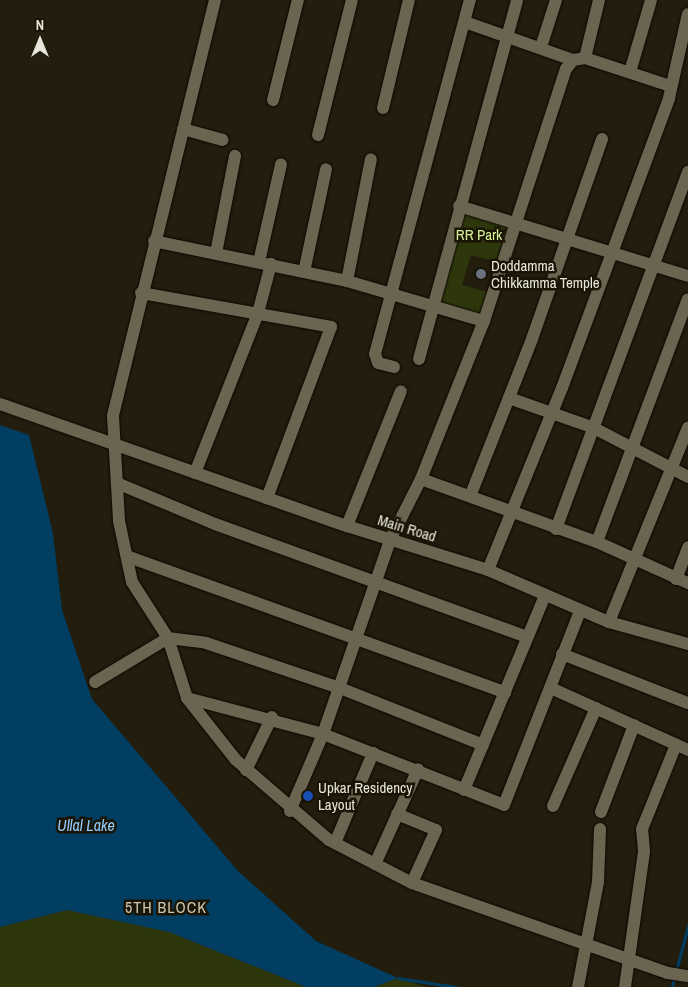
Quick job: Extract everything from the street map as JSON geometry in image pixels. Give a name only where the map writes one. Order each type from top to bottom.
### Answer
[{"type":"street","points":[[215,0],[141,293],[113,416],[119,521],[129,557],[132,582],[168,638],[187,698],[246,770],[290,811],[335,843],[412,883],[629,960],[688,976]]},
{"type":"street","points":[[273,100],[298,0]]},
{"type":"street","points":[[318,135],[352,0]]},
{"type":"street","points":[[383,108],[409,0]]},
{"type":"street","points":[[394,367],[378,363],[375,354],[470,0]]},
{"type":"street","points":[[419,359],[432,305],[508,36],[516,0]]},
{"type":"street","points":[[541,47],[556,0]]},
{"type":"street","points":[[290,811],[323,734],[340,688],[390,540],[420,479],[484,321],[518,224],[566,69],[579,59],[598,0]]},
{"type":"street","points":[[630,72],[651,0]]},
{"type":"street","points":[[488,570],[549,411],[562,388],[608,253],[669,98],[670,86],[688,14]]},
{"type":"street","points":[[464,22],[579,59],[630,72],[670,86]]},
{"type":"street","points":[[183,129],[223,140]]},
{"type":"street","points":[[471,494],[509,398],[602,139]]},
{"type":"street","points":[[216,253],[235,156]]},
{"type":"street","points":[[347,281],[371,159]]},
{"type":"street","points":[[195,473],[258,313],[281,164]]},
{"type":"street","points":[[304,272],[326,169]]},
{"type":"street","points":[[556,529],[655,266],[688,172]]},
{"type":"street","points":[[460,206],[566,241],[688,276]]},
{"type":"street","points":[[154,241],[347,281],[391,292],[484,321]]},
{"type":"street","points":[[141,293],[331,327],[267,498]]},
{"type":"street","points":[[597,542],[688,299]]},
{"type":"street","points":[[347,526],[401,391]]},
{"type":"street","points":[[509,398],[594,428],[632,451],[688,477]]},
{"type":"street","name":"Main Road","points":[[0,404],[115,442],[195,473],[347,526],[488,570],[608,622],[688,644]]},
{"type":"street","points":[[608,622],[636,561],[688,427]]},
{"type":"street","points":[[420,479],[471,494],[556,529],[597,542],[682,581],[688,547]]},
{"type":"street","points":[[117,483],[377,583],[527,637]]},
{"type":"street","points":[[129,557],[505,692]]},
{"type":"street","points":[[464,790],[544,595]]},
{"type":"street","points":[[187,698],[272,717],[323,734],[418,769],[464,790],[504,805],[553,689],[562,654],[580,611]]},
{"type":"street","points":[[95,682],[168,638],[206,643],[340,688],[483,745]]},
{"type":"street","points":[[562,654],[688,703]]},
{"type":"street","points":[[553,689],[682,748],[642,829],[644,851],[625,987]]},
{"type":"street","points":[[553,806],[596,708]]},
{"type":"street","points":[[246,770],[272,717]]},
{"type":"street","points":[[601,812],[634,725]]},
{"type":"street","points":[[335,843],[373,752]]},
{"type":"street","points":[[375,864],[418,769]]},
{"type":"street","points":[[397,814],[436,830],[412,883]]},
{"type":"street","points":[[578,987],[584,944],[598,882],[600,829]]},
{"type":"green space","name":"RR Park","points":[[463,209],[513,224],[500,263],[471,255],[462,285],[491,293],[483,318],[434,303]]},
{"type":"green space","points":[[67,910],[169,932],[306,987],[0,987],[0,927]]},
{"type":"green space","points":[[398,978],[426,987],[374,987]]},
{"type":"water","name":"Ullal Lake","points":[[0,425],[29,435],[53,533],[62,610],[92,699],[238,871],[316,941],[398,978],[374,987],[306,987],[169,932],[67,910],[0,927]]},
{"type":"waterway","points":[[676,971],[688,926]]},
{"type":"waterway","points":[[398,978],[456,987]]},
{"type":"waterway","points":[[672,987],[674,978]]},
{"type":"place","name":"Doddamma Chikkamma Temple","points":[[481,274]]},
{"type":"place","name":"Upkar Residency Layout","points":[[308,796]]},
{"type":"district","name":"5TH BLOCK","points":[[166,907]]}]
